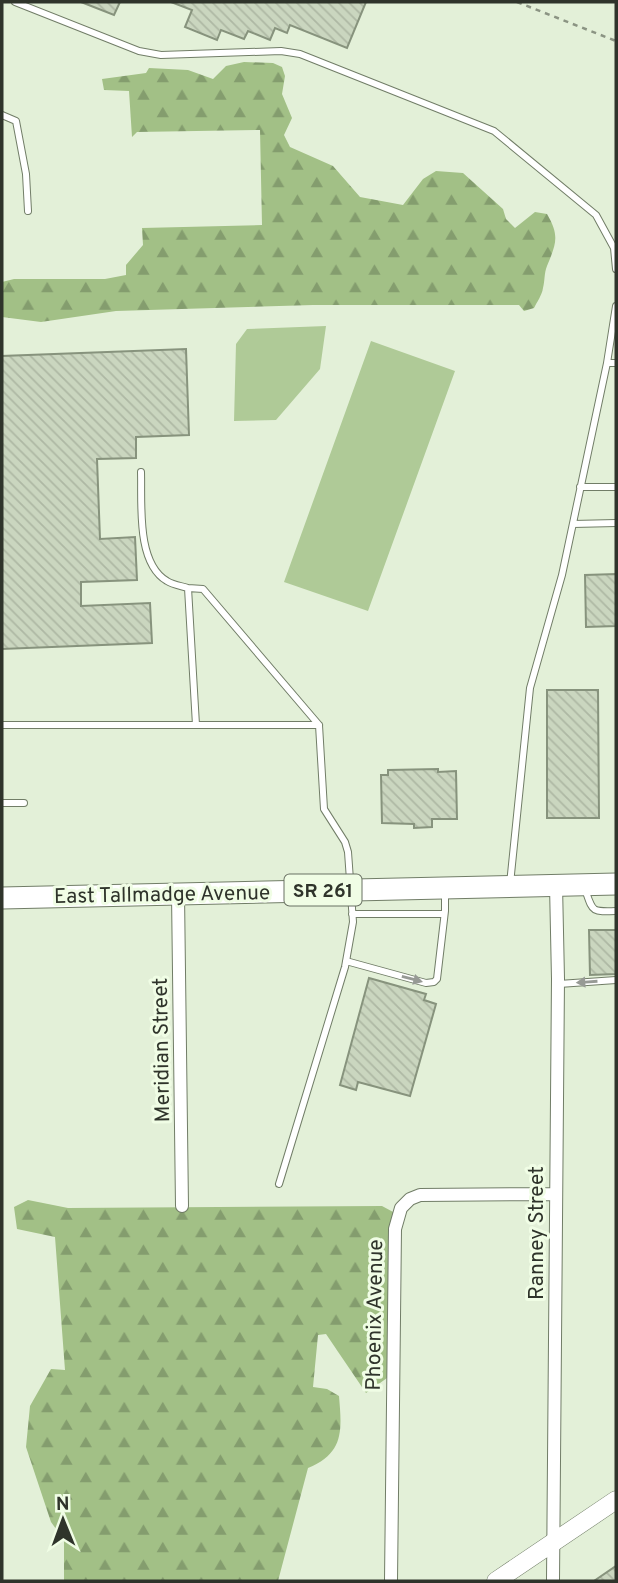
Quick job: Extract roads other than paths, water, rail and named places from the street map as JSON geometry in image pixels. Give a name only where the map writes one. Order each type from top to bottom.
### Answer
[{"type":"main road","name":"East Tallmadge Avenue","points":[[2,898],[616,884]]},
{"type":"street","name":"Ranney Street","points":[[554,1581],[554,1194],[558,984],[556,885]]},
{"type":"street","name":"Meridian Street","points":[[178,894],[182,1206]]},
{"type":"street","name":"Phoenix Avenue","points":[[391,1581],[393,1284],[395,1229],[401,1208],[410,1199],[420,1195],[554,1194]]},
{"type":"street","points":[[496,1581],[616,1500]]},
{"type":"lane","points":[[15,2],[139,51],[161,55],[281,51],[300,54],[494,131],[596,215],[614,248],[616,269]]},
{"type":"lane","points":[[2,115],[16,121],[26,174],[28,211]]},
{"type":"lane","points":[[509,886],[530,688],[562,575],[607,363],[616,306]]},
{"type":"lane","points":[[607,363],[616,363]]},
{"type":"lane","points":[[141,472],[143,536],[150,562],[166,581],[188,588],[203,589],[319,725],[324,809],[345,842],[352,914],[346,961],[279,1184]]},
{"type":"lane","points":[[580,487],[616,486]]},
{"type":"lane","points":[[573,524],[616,523]]},
{"type":"lane","points":[[188,588],[196,725]]},
{"type":"lane","points":[[2,725],[319,725]]},
{"type":"lane","points":[[2,803],[24,803]]},
{"type":"lane","points":[[583,884],[592,909],[596,912],[616,911]]},
{"type":"lane","points":[[346,961],[426,983],[434,982],[437,979],[445,887]]},
{"type":"lane","points":[[352,914],[444,914]]},
{"type":"lane","points":[[558,984],[616,980]]}]
